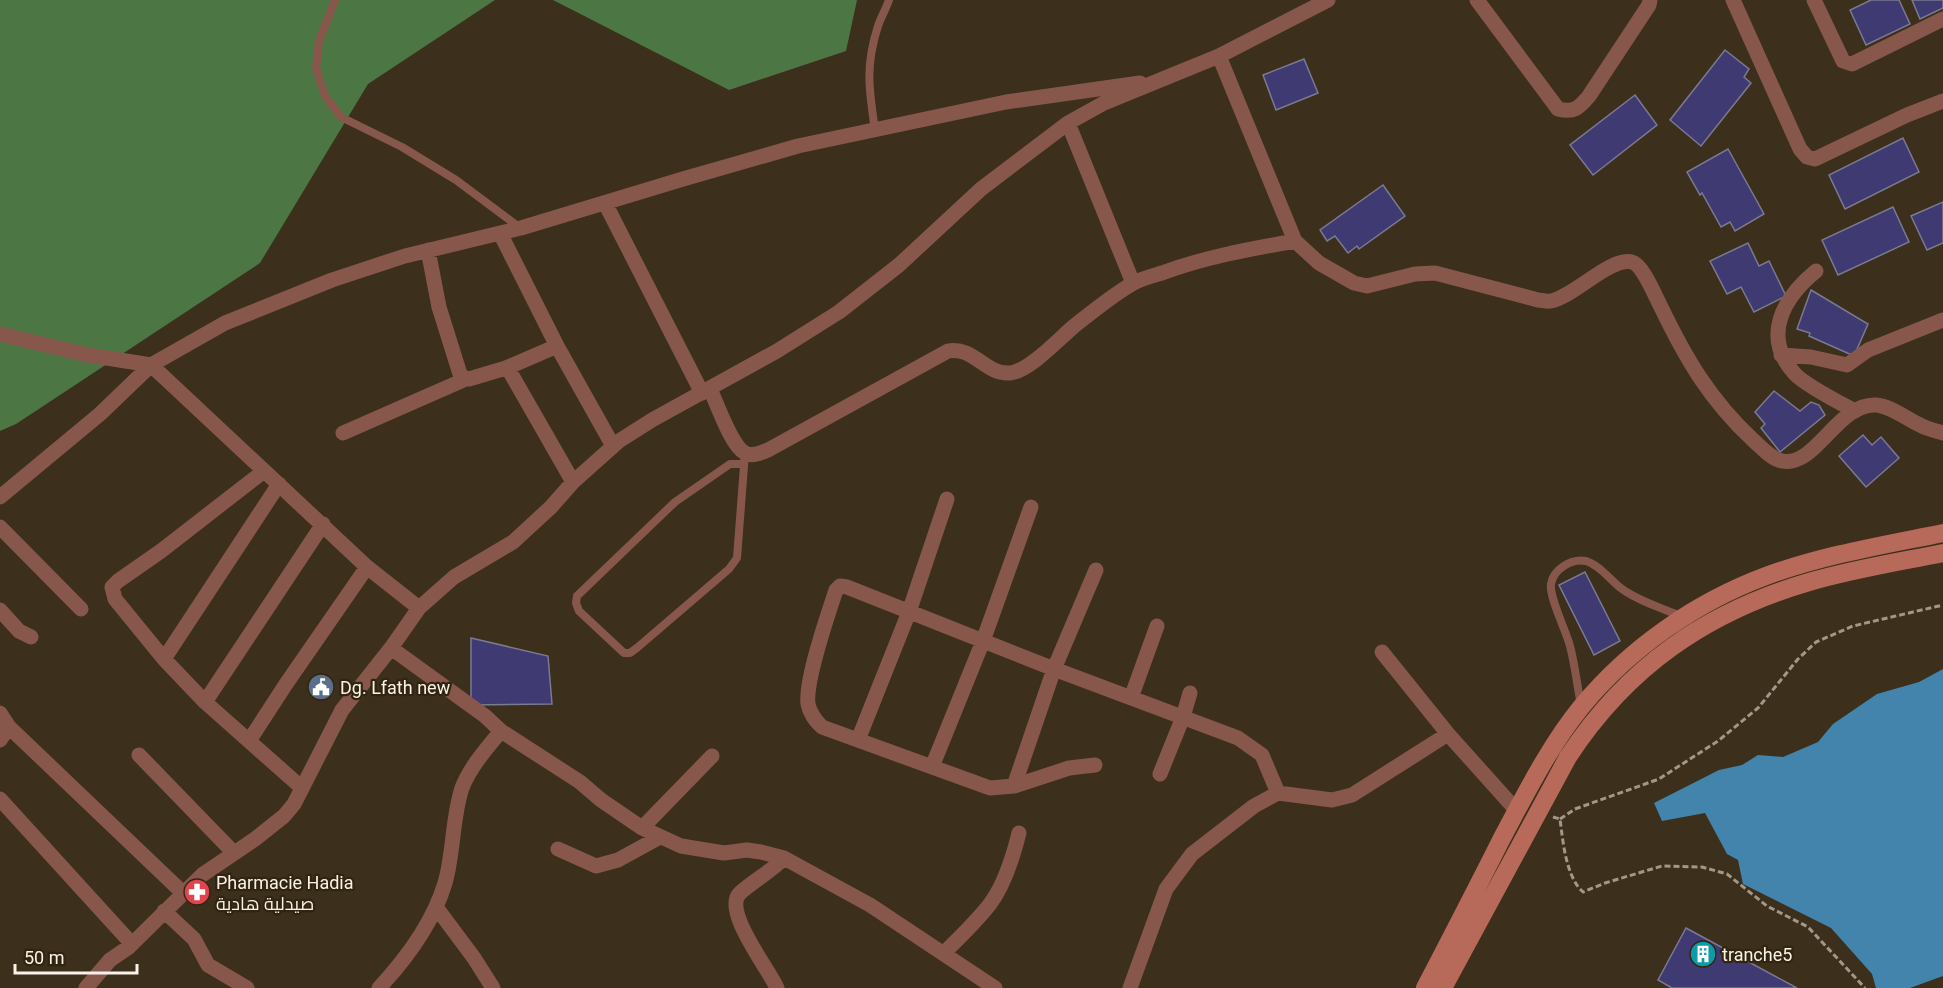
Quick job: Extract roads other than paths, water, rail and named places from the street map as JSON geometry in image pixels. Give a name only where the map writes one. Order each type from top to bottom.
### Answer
[{"type":"main road","points":[[1425,988],[1516,811],[1554,746],[1581,707],[1621,665],[1683,618],[1737,589],[1793,567],[1822,559],[1943,533]]},
{"type":"main road","points":[[1443,988],[1556,776],[1586,730],[1611,699],[1639,672],[1670,647],[1704,626],[1761,599],[1808,582],[1943,553]]},
{"type":"street","points":[[86,988],[110,960],[132,944],[202,874],[284,816],[294,804],[342,710],[419,608],[454,577],[513,542],[613,446],[652,420],[821,323],[869,290],[981,189],[1068,123],[1104,103],[1219,56],[1328,0]]},
{"type":"street","points":[[1477,0],[1558,110],[1568,112],[1577,108],[1589,96],[1649,5],[1650,0]]},
{"type":"street","points":[[1733,0],[1800,149],[1807,157],[1815,159],[1906,115],[1943,101]]},
{"type":"street","points":[[1814,0],[1843,61],[1852,64],[1943,19]]},
{"type":"street","points":[[1219,56],[1295,241],[1319,263],[1354,283],[1367,286],[1415,274],[1435,273],[1538,300],[1551,301],[1620,262],[1635,263],[1646,277],[1684,354],[1706,389],[1737,425],[1766,452],[1782,461],[1792,460],[1813,449],[1836,424],[1864,406],[1878,405],[1943,434]]},
{"type":"street","points":[[0,496],[100,414],[151,365],[225,323],[333,280],[428,250],[521,228],[798,146],[1005,102],[1161,80]]},
{"type":"street","points":[[1068,123],[1132,283]]},
{"type":"street","points":[[605,203],[745,459],[768,450],[948,351],[963,350],[986,365],[1010,373],[1019,370],[1132,283],[1209,258],[1295,241]]},
{"type":"street","points":[[500,233],[557,346],[613,446]]},
{"type":"street","points":[[428,250],[439,307],[460,374],[466,378]]},
{"type":"street","points":[[1816,271],[1796,289],[1782,312],[1778,327],[1781,355],[1796,376],[1854,411]]},
{"type":"street","points":[[1781,355],[1811,357],[1847,365],[1868,350],[1943,320]]},
{"type":"street","points":[[0,334],[88,355],[151,365],[367,567],[419,608]]},
{"type":"street","points":[[343,433],[466,378],[506,368],[557,346]]},
{"type":"street","points":[[506,368],[516,380],[573,482]]},
{"type":"street","points":[[264,471],[112,587],[114,599],[164,659],[206,702],[302,788]]},
{"type":"street","points":[[164,659],[279,484]]},
{"type":"street","points":[[858,740],[909,612],[948,499]]},
{"type":"street","points":[[932,767],[983,640],[1031,507]]},
{"type":"street","points":[[206,702],[323,524]]},
{"type":"street","points":[[0,527],[81,609]]},
{"type":"street","points":[[249,741],[367,567]]},
{"type":"street","points":[[1014,786],[1054,669],[1096,570]]},
{"type":"street","points":[[1095,765],[1069,768],[1014,786],[990,788],[822,727],[814,719],[808,705],[807,687],[836,590],[840,586],[847,586],[1054,669],[1238,738],[1262,755],[1278,793]]},
{"type":"street","points":[[0,610],[19,631],[32,637]]},
{"type":"street","points":[[1131,698],[1157,626]]},
{"type":"street","points":[[391,648],[501,731],[580,782],[601,800],[642,828],[681,846],[724,853],[747,850],[784,858],[870,905],[995,988]]},
{"type":"street","points":[[1382,652],[1448,734],[1516,811]]},
{"type":"street","points":[[1160,774],[1190,693]]},
{"type":"street","points":[[0,713],[4,734],[183,893]]},
{"type":"street","points":[[379,988],[419,938],[435,907],[445,883],[463,786],[481,756],[501,731]]},
{"type":"street","points":[[1130,988],[1166,889],[1192,854],[1208,841],[1254,806],[1278,793],[1332,800],[1352,795],[1448,734]]},
{"type":"street","points":[[139,755],[234,853]]},
{"type":"street","points":[[642,828],[712,756]]},
{"type":"street","points":[[0,799],[132,944]]},
{"type":"street","points":[[944,953],[991,902],[1013,856],[1019,833]]},
{"type":"street","points":[[558,849],[596,866],[618,860],[660,837]]},
{"type":"street","points":[[777,988],[738,920],[735,900],[740,893],[771,871],[784,858]]},
{"type":"street","points":[[435,907],[474,958],[493,988]]},
{"type":"street","points":[[164,911],[194,939],[208,965],[247,988]]},
{"type":"lane","points":[[335,0],[319,40],[316,68],[325,96],[341,117],[402,147],[456,180],[521,228]]},
{"type":"lane","points":[[875,130],[868,81],[871,54],[878,26],[889,0]]},
{"type":"lane","points":[[745,459],[737,558],[729,569],[638,647],[630,653],[624,653],[579,610],[576,603],[578,596],[675,502],[730,464],[745,459]]},
{"type":"lane","points":[[1586,730],[1570,644],[1551,586],[1554,573],[1576,561],[1586,561],[1622,589],[1646,602],[1704,626]]},
{"type":"water","points":[[1943,669],[1943,976],[1910,988],[1876,988],[1872,974],[1831,928],[1743,884],[1738,860],[1727,854],[1705,813],[1662,821],[1654,803],[1719,770],[1742,765],[1758,755],[1783,757],[1818,742],[1833,724],[1877,694],[1919,682]]},
{"type":"place","name":"Dg. Lfath new","points":[[321,687]]},
{"type":"place","name":"Pharmacie Hadia صيدلية هادية","points":[[197,892]]},
{"type":"place","name":"tranche5","points":[[1703,954]]}]
